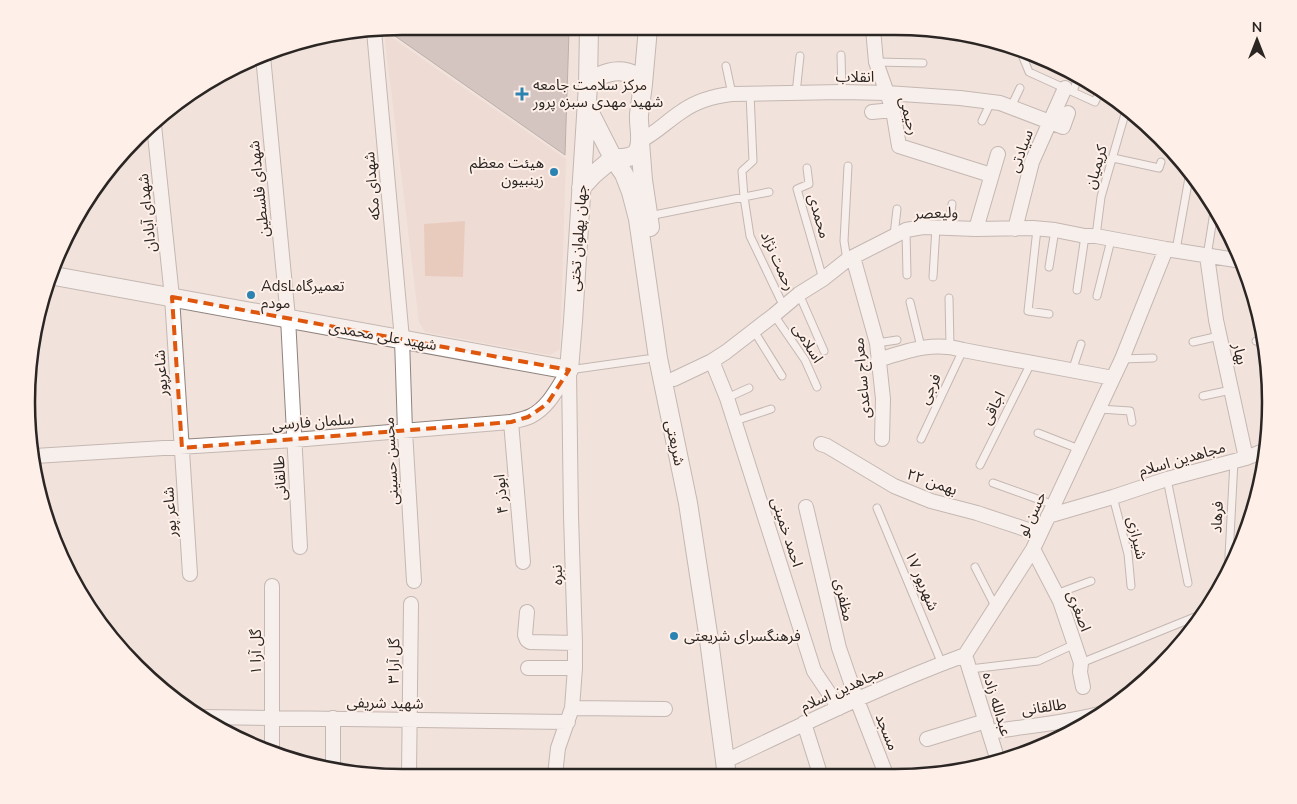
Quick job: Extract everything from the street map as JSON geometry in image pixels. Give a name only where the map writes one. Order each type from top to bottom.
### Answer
[{"type":"street","points":[[588,85],[589,35]]},
{"type":"street","name":"شریعتی","points":[[647,35],[639,116],[643,180],[670,356],[698,499],[729,765]]},
{"type":"street","name":"رحیمی","points":[[874,35],[876,62],[893,110],[899,146],[991,175]]},
{"type":"street","name":"شهدای مکه","points":[[374,36],[402,339]]},
{"type":"street","name":"شهدای فلسطین","points":[[264,62],[288,318]]},
{"type":"street","points":[[588,85],[599,75],[611,72],[623,72],[635,76],[643,84]]},
{"type":"street","name":"جهان پهلوان تختی","points":[[569,370],[588,85]]},
{"type":"street","name":"سیادتی","points":[[1015,228],[1032,162],[1050,121],[1069,90]]},
{"type":"street","name":"انقلاب","points":[[640,141],[650,136],[682,111],[699,102],[732,94],[842,92],[960,98],[1000,103],[1050,121]]},
{"type":"street","name":"شریعتی","points":[[587,107],[613,158],[624,174],[638,219],[658,358],[688,504],[729,765]]},
{"type":"street","points":[[872,112],[893,110]]},
{"type":"street","points":[[1050,121],[1063,127],[1068,113]]},
{"type":"street","name":"شهدای آبادان","points":[[155,131],[172,297]]},
{"type":"street","points":[[582,188],[593,175],[613,158],[622,158],[636,153],[640,141]]},
{"type":"street","points":[[976,228],[998,154]]},
{"type":"street","name":"ولیعصر","points":[[674,379],[712,361],[726,352],[799,294],[823,279],[850,258],[900,233],[923,227],[1055,230],[1233,259]]},
{"type":"street","name":"حسن لو","points":[[965,655],[1033,549],[1171,250]]},
{"type":"street","name":"بهار","points":[[1207,256],[1216,320],[1231,390],[1240,460]]},
{"type":"street","name":"معراج ساعدی","points":[[850,258],[877,343],[883,399],[882,439]]},
{"type":"street","name":"شهید علی محمدی","points":[[57,276],[569,370]]},
{"type":"street","name":"شاعرپور","points":[[172,297],[182,448]]},
{"type":"street","name":"طالقانی","points":[[288,318],[300,547]]},
{"type":"street","name":"محسن حسینی","points":[[402,339],[405,431],[414,581]]},
{"type":"street","points":[[878,360],[921,347],[957,348],[1113,378]]},
{"type":"street","name":"احمد خمینی","points":[[712,361],[735,421],[814,671],[839,708]]},
{"type":"street","name":"سلمان فارسی","points":[[39,456],[294,440],[511,422],[528,417],[539,411],[552,397],[569,370]]},
{"type":"street","name":"نبره","points":[[556,769],[558,748],[570,715],[576,643],[571,516],[569,370]]},
{"type":"street","name":"ابوذر ۴","points":[[511,422],[523,562]]},
{"type":"street","name":"۲۲ بهمن","points":[[821,444],[894,486],[931,501],[977,513],[1040,534]]},
{"type":"street","name":"شاعر پور","points":[[182,448],[190,574]]},
{"type":"street","name":"مجاهدین اسلام","points":[[1051,510],[1112,497],[1259,453]]},
{"type":"street","name":"مظفری","points":[[806,507],[839,648],[857,700]]},
{"type":"street","name":"اصغری","points":[[1033,549],[1060,600],[1081,663],[1080,672],[1083,686]]},
{"type":"street","name":"گل آرا ۱","points":[[272,586],[272,745]]},
{"type":"street","name":"گل آرا ۳","points":[[409,769],[411,604]]},
{"type":"street","points":[[526,612],[526,640],[530,642],[576,643]]},
{"type":"street","name":"مجاهدین اسلام","points":[[729,765],[804,723],[965,655]]},
{"type":"street","name":"عبدالله زاده","points":[[965,655],[996,754]]},
{"type":"street","points":[[528,668],[575,668]]},
{"type":"street","name":"مسجد","points":[[857,700],[884,769]]},
{"type":"street","name":"شهید شریفی","points":[[212,716],[410,719],[570,715],[664,709]]},
{"type":"street","points":[[333,718],[333,762]]},
{"type":"street","name":"طالقانی","points":[[927,739],[987,726],[1077,721]]},
{"type":"street","points":[[804,723],[819,769]]},
{"type":"lane","points":[[841,55],[842,92]]},
{"type":"lane","points":[[796,94],[800,56]]},
{"type":"lane","points":[[1023,58],[1029,72],[1095,102],[1097,96]]},
{"type":"lane","points":[[876,62],[923,63]]},
{"type":"lane","points":[[726,66],[732,94]]},
{"type":"lane","points":[[1069,90],[1074,82]]},
{"type":"lane","points":[[1011,108],[1020,88]]},
{"type":"lane","name":"رحمت نژاد","points":[[750,94],[754,161],[742,171],[744,197],[750,236],[779,311]]},
{"type":"lane","points":[[982,121],[990,102]]},
{"type":"lane","name":"کریمیان","points":[[1090,236],[1124,116]]},
{"type":"lane","points":[[1113,158],[1159,168],[1161,162]]},
{"type":"lane","points":[[848,166],[844,241],[850,258]]},
{"type":"lane","name":"محمدی","points":[[807,168],[809,184],[797,188],[823,279]]},
{"type":"lane","points":[[1171,250],[1188,181]]},
{"type":"lane","points":[[648,216],[769,192]]},
{"type":"lane","points":[[933,277],[942,228],[952,204]]},
{"type":"lane","points":[[897,209],[907,275]]},
{"type":"lane","points":[[1207,256],[1213,219]]},
{"type":"lane","points":[[1037,229],[1028,311],[1049,314]]},
{"type":"lane","points":[[1049,267],[1055,230]]},
{"type":"lane","points":[[1077,290],[1090,236]]},
{"type":"lane","points":[[1096,296],[1111,240]]},
{"type":"lane","points":[[799,294],[824,351]]},
{"type":"lane","points":[[949,298],[957,348]]},
{"type":"lane","points":[[910,302],[921,347]]},
{"type":"lane","name":"اسلامی","points":[[779,311],[817,386]]},
{"type":"lane","points":[[754,330],[782,376]]},
{"type":"lane","points":[[1193,342],[1219,336]]},
{"type":"lane","points":[[877,343],[897,340]]},
{"type":"lane","points":[[1072,371],[1081,344]]},
{"type":"lane","name":"فرجی","points":[[921,439],[957,348]]},
{"type":"lane","points":[[1122,359],[1153,358]]},
{"type":"lane","points":[[569,370],[647,360]]},
{"type":"lane","name":"اجاقی","points":[[980,465],[1031,363]]},
{"type":"lane","points":[[727,398],[749,388]]},
{"type":"lane","points":[[1203,396],[1231,390]]},
{"type":"lane","points":[[735,421],[771,409]]},
{"type":"lane","points":[[1098,409],[1130,411],[1132,422]]},
{"type":"lane","points":[[1038,433],[1080,449]]},
{"type":"lane","name":"فرهاد","points":[[1231,549],[1240,460]]},
{"type":"lane","points":[[1167,479],[1188,583]]},
{"type":"lane","points":[[993,483],[1051,510]]},
{"type":"lane","name":"شیرازی","points":[[1112,497],[1128,554],[1131,586]]},
{"type":"lane","name":"۱۷ شهریور","points":[[877,508],[942,664]]},
{"type":"lane","points":[[975,567],[996,608]]},
{"type":"lane","points":[[1056,594],[1091,582]]},
{"type":"lane","points":[[1081,663],[1191,619]]},
{"type":"lane","points":[[970,669],[1038,662],[1074,644]]},
{"type":"highlighted area","points":[[172,297],[569,370],[547,404],[528,417],[511,422],[182,448]]},
{"type":"shaded area","points":[[384,36],[389,36],[566,159],[560,349],[550,355],[425,332],[419,322]]},
{"type":"shaded area","points":[[465,221],[463,277],[425,276],[424,224]]},
{"type":"building","name":"مرکز سلامت جامعه شهید مهدی سبزه پرور","points":[[394,35],[569,35],[565,155]]},
{"type":"place","name":"مرکز سلامت جامعه شهید مهدی سبزه پرور","points":[[522,94]]},
{"type":"place","name":"هیئت معظم زینبیون","points":[[554,172]]},
{"type":"place","name":"AdsLتعمیرگاه مودم","points":[[251,295]]},
{"type":"place","name":"فرهنگسرای شریعتی","points":[[674,636]]}]
